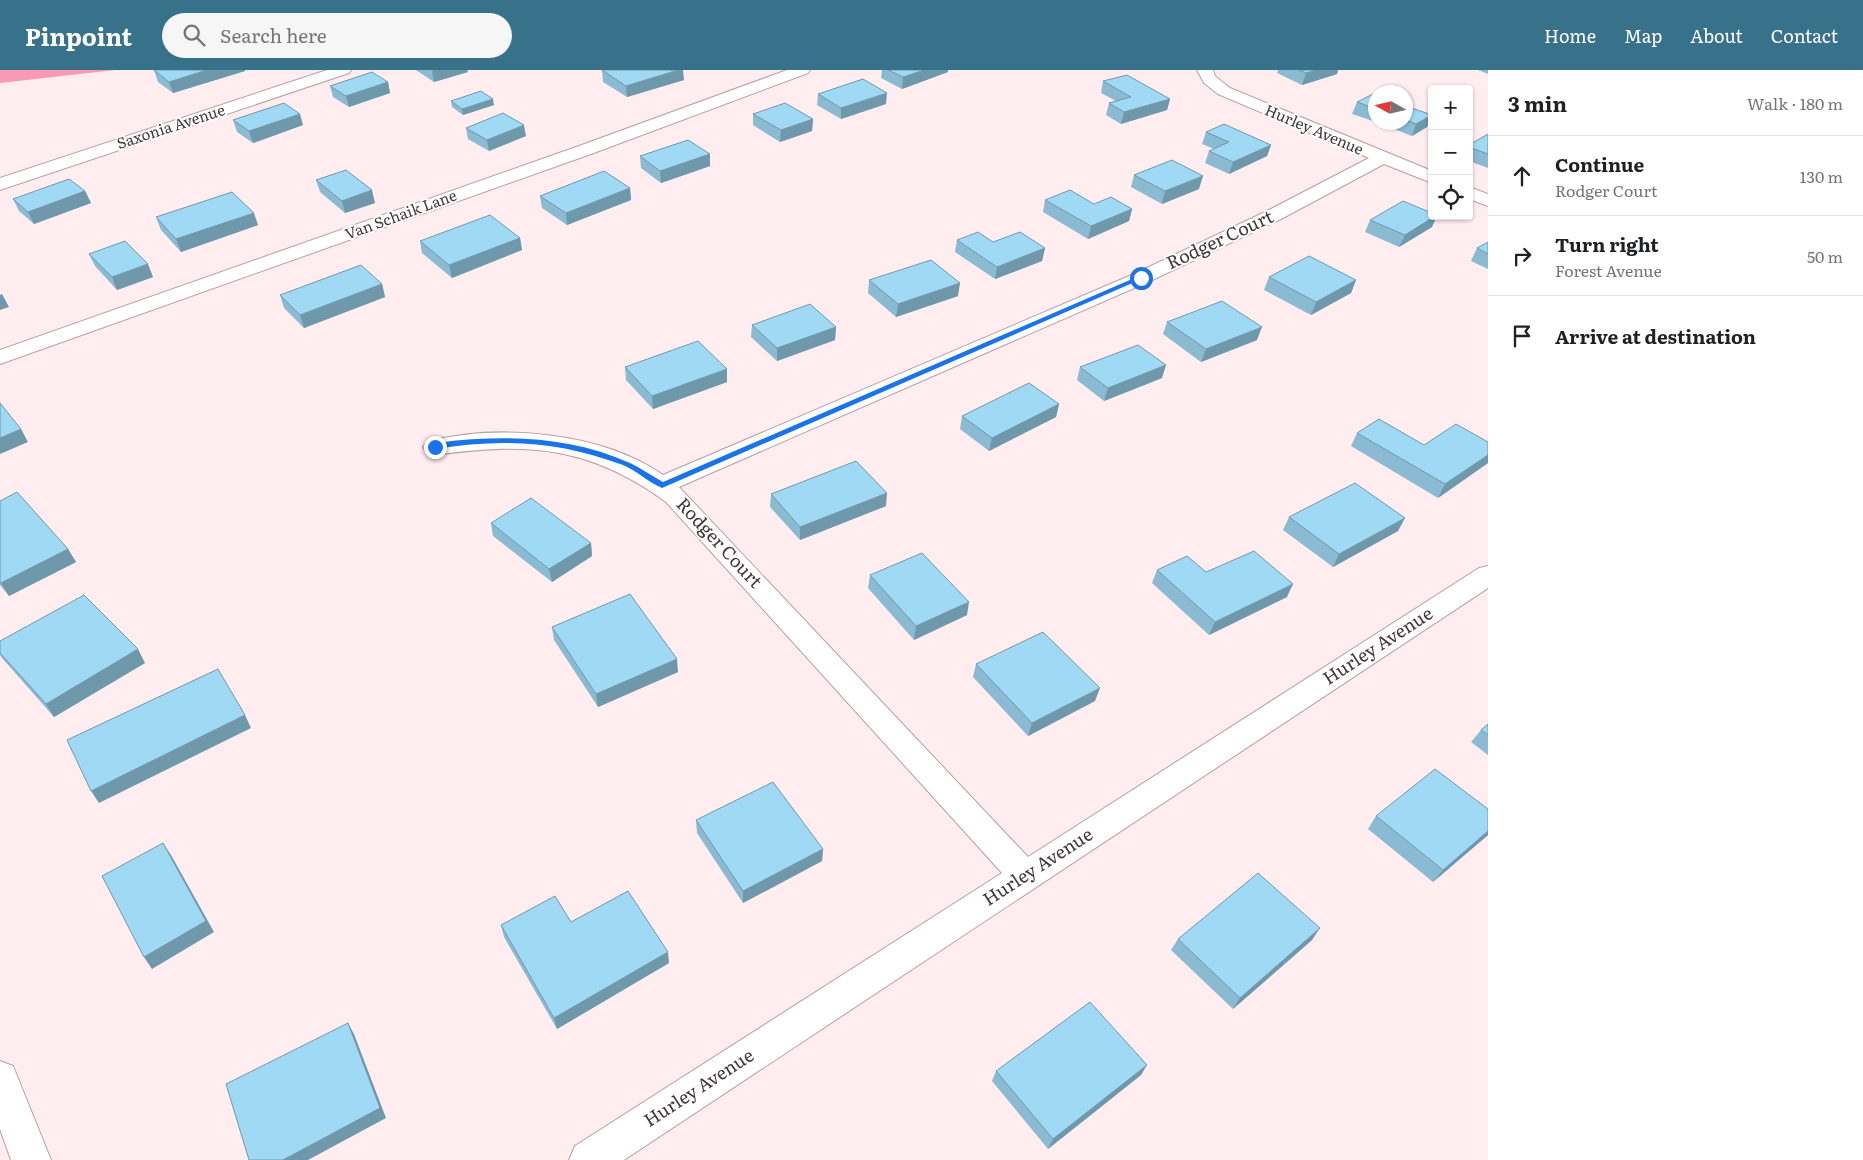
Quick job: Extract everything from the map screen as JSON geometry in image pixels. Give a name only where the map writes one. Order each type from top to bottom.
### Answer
[{"type":"street","name":"Saxonia Avenue","points":[[0,184],[343,70]]},
{"type":"street","name":"Van Schaik Lane","points":[[0,357],[585,150],[802,70]]},
{"type":"street","name":"Hurley Avenue","points":[[1204,70],[1212,83],[1224,91],[1428,176]]},
{"type":"street","name":"Rodger Court","points":[[1025,876],[675,496],[662,485],[1141,278],[1274,215],[1383,158]]},
{"type":"street","points":[[1473,194],[1488,200]]},
{"type":"street","points":[[435,447],[464,442],[509,440],[549,442],[588,450],[628,465],[662,485]]},
{"type":"street","name":"Hurley Avenue","points":[[589,1160],[1488,574]]},
{"type":"street","points":[[0,1079],[31,1160]]},
{"type":"shaded area","points":[[0,70],[115,70],[0,83]]},
{"type":"building","points":[[154,70],[207,70],[169,82]]},
{"type":"building","points":[[602,70],[678,70],[626,86]]},
{"type":"building","points":[[888,70],[924,70],[903,77]]},
{"type":"building","points":[[1299,70],[1316,70],[1306,73]]},
{"type":"building","points":[[372,72],[388,82],[346,96],[330,86]]},
{"type":"building","points":[[1127,75],[1170,99],[1124,112],[1109,103],[1131,97],[1103,81]]},
{"type":"building","points":[[863,79],[887,93],[841,108],[818,94]]},
{"type":"building","points":[[481,91],[493,99],[462,109],[451,101]]},
{"type":"building","points":[[1368,96],[1368,106],[1357,102]]},
{"type":"building","points":[[284,103],[300,114],[249,131],[233,120]]},
{"type":"building","points":[[785,103],[813,119],[781,130],[753,114]]},
{"type":"building","points":[[1413,108],[1428,114],[1428,117],[1416,124],[1413,123]]},
{"type":"building","points":[[503,113],[524,125],[487,140],[466,128]]},
{"type":"building","points":[[1224,124],[1271,145],[1233,162],[1209,151],[1229,142],[1206,132]]},
{"type":"building","points":[[1488,134],[1488,154],[1473,148],[1473,143]]},
{"type":"building","points":[[688,140],[710,154],[660,171],[640,156]]},
{"type":"building","points":[[1172,160],[1203,176],[1165,191],[1134,175]]},
{"type":"building","points":[[346,170],[372,190],[342,201],[316,180]]},
{"type":"building","points":[[604,171],[630,188],[566,213],[540,196]]},
{"type":"building","points":[[69,179],[85,191],[28,212],[13,199]]},
{"type":"building","points":[[1070,190],[1094,204],[1111,197],[1132,209],[1091,226],[1045,200]]},
{"type":"building","points":[[232,192],[254,213],[176,239],[156,217]]},
{"type":"building","points":[[1403,201],[1428,211],[1429,220],[1405,235],[1370,220]]},
{"type":"building","points":[[490,215],[520,238],[449,265],[420,241]]},
{"type":"building","points":[[978,232],[993,242],[1020,232],[1045,248],[997,267],[957,240]]},
{"type":"building","points":[[125,241],[148,264],[112,277],[89,254]]},
{"type":"building","points":[[1488,242],[1488,254],[1477,248]]},
{"type":"building","points":[[1309,256],[1356,280],[1316,302],[1269,277]]},
{"type":"building","points":[[931,260],[960,283],[898,304],[869,280]]},
{"type":"building","points":[[361,265],[382,284],[300,315],[280,295]]},
{"type":"building","points":[[1222,301],[1262,327],[1206,349],[1167,322]]},
{"type":"building","points":[[810,304],[836,327],[777,348],[752,325]]},
{"type":"building","points":[[698,341],[727,369],[652,396],[625,367]]},
{"type":"building","points":[[1138,345],[1166,365],[1108,388],[1080,367]]},
{"type":"building","points":[[1029,383],[1059,404],[992,438],[962,416]]},
{"type":"building","points":[[0,403],[21,429],[0,438]]},
{"type":"building","points":[[1379,419],[1424,445],[1456,424],[1488,442],[1488,455],[1445,484],[1357,433]]},
{"type":"building","points":[[856,461],[887,493],[800,527],[771,494]]},
{"type":"building","points":[[1355,483],[1405,518],[1339,554],[1289,517]]},
{"type":"building","points":[[17,492],[68,549],[1,583],[0,501]]},
{"type":"building","points":[[531,498],[591,543],[549,569],[491,523]]},
{"type":"building","points":[[1254,551],[1293,584],[1215,622],[1157,570],[1187,556],[1206,572]]},
{"type":"building","points":[[922,553],[969,602],[916,626],[870,575]]},
{"type":"building","points":[[630,594],[677,659],[596,694],[552,627]]},
{"type":"building","points":[[84,595],[138,649],[46,704],[0,653],[0,641]]},
{"type":"building","points":[[1043,632],[1100,688],[1032,723],[976,664]]},
{"type":"building","points":[[218,669],[245,715],[91,791],[67,740]]},
{"type":"building","points":[[1488,724],[1488,735],[1481,730]]},
{"type":"building","points":[[1435,769],[1488,809],[1488,831],[1443,870],[1376,816]]},
{"type":"building","points":[[773,782],[823,849],[743,891],[696,820]]},
{"type":"building","points":[[163,843],[206,921],[144,957],[102,876]]},
{"type":"building","points":[[1258,873],[1320,928],[1240,998],[1178,939]]},
{"type":"building","points":[[628,891],[668,952],[554,1018],[501,925],[555,896],[571,922]]},
{"type":"building","points":[[1090,1002],[1147,1065],[1053,1139],[996,1071]]},
{"type":"building","points":[[348,1023],[380,1108],[283,1160],[249,1160],[226,1084]]},
{"type":"route","points":[[435,447],[464,442],[509,440],[549,442],[588,450],[628,465],[662,485],[1141,278]]}]
